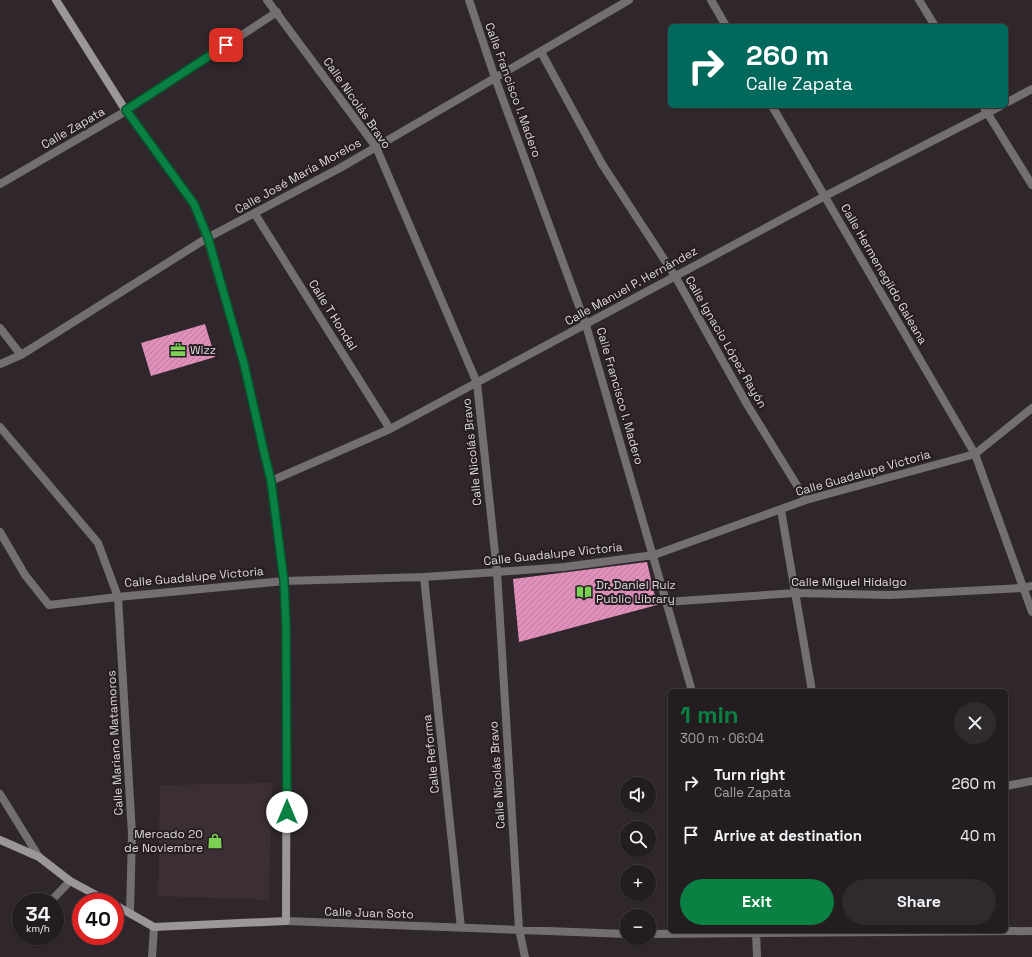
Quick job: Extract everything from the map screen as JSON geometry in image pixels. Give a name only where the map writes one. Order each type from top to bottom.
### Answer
[{"type":"street","points":[[56,0],[126,110],[194,204],[208,238],[244,364],[271,481],[284,581],[287,640],[286,922]]},
{"type":"street","name":"Calle Nicolás Bravo","points":[[267,0],[376,147],[477,383],[497,572],[519,929],[525,957]]},
{"type":"street","name":"Calle Francisco I. Madero","points":[[469,0],[495,78],[586,325],[654,555],[691,689]]},
{"type":"street","name":"Calle José María Morelos","points":[[0,364],[21,355],[208,238],[255,214],[376,147],[629,0]]},
{"type":"street","points":[[711,0],[725,24]]},
{"type":"street","points":[[919,0],[934,24]]},
{"type":"street","name":"Calle Zapata","points":[[0,184],[126,110],[277,12]]},
{"type":"street","name":"Calle Ignacio López Rayón","points":[[540,52],[602,164],[675,276],[748,406],[806,500]]},
{"type":"street","points":[[1008,102],[1032,89]]},
{"type":"street","name":"Calle Hermenegildo Galeana","points":[[773,108],[975,454],[1032,612]]},
{"type":"street","points":[[985,110],[1032,185]]},
{"type":"street","name":"Calle Manuel P. Hernández","points":[[271,481],[390,429],[985,110]]},
{"type":"street","name":"Calle T Hondal","points":[[255,214],[390,429]]},
{"type":"street","points":[[0,328],[21,355]]},
{"type":"street","points":[[975,454],[1032,408]]},
{"type":"street","name":"Calle Mariano Matamoros","points":[[0,427],[98,543],[118,597],[132,834],[130,913]]},
{"type":"street","name":"Calle Guadalupe Victoria","points":[[118,597],[284,581],[424,577],[564,567],[654,555],[806,500],[975,454]]},
{"type":"street","points":[[781,510],[812,689]]},
{"type":"street","points":[[0,532],[25,575],[49,606],[118,597]]},
{"type":"street","name":"Calle Reforma","points":[[424,577],[461,928]]},
{"type":"street","name":"Calle Miguel Hidalgo","points":[[666,602],[795,593],[890,595],[1023,588],[1032,586]]},
{"type":"street","points":[[1008,786],[1032,781]]},
{"type":"street","points":[[0,794],[39,857]]},
{"type":"street","points":[[0,840],[39,857],[70,881],[92,893]]},
{"type":"street","points":[[59,893],[70,881]]},
{"type":"street","points":[[124,910],[154,927],[152,957]]},
{"type":"street","name":"Calle Juan Soto","points":[[154,927],[286,922],[620,934]]},
{"type":"street","points":[[1008,931],[1032,931]]},
{"type":"street","points":[[656,934],[703,933]]},
{"type":"street","points":[[757,933],[757,957]]},
{"type":"shaded area","name":"Mercado 20 de Noviembre","points":[[272,783],[269,900],[158,896],[160,785]]},
{"type":"building","name":"Wizz","points":[[205,324],[215,357],[151,376],[141,343]]},
{"type":"building","name":"Dr. Daniel Ruiz Public Library","points":[[647,562],[657,605],[519,642],[513,579]]},
{"type":"place","name":"Wizz","points":[[178,350]]},
{"type":"place","name":"Dr. Daniel Ruiz Public Library","points":[[584,592]]},
{"type":"place","name":"Mercado 20 de Noviembre","points":[[215,841]]},
{"type":"route","points":[[226,45],[126,110],[194,204],[208,238],[244,364],[271,481],[284,581],[287,640],[287,812]]}]
